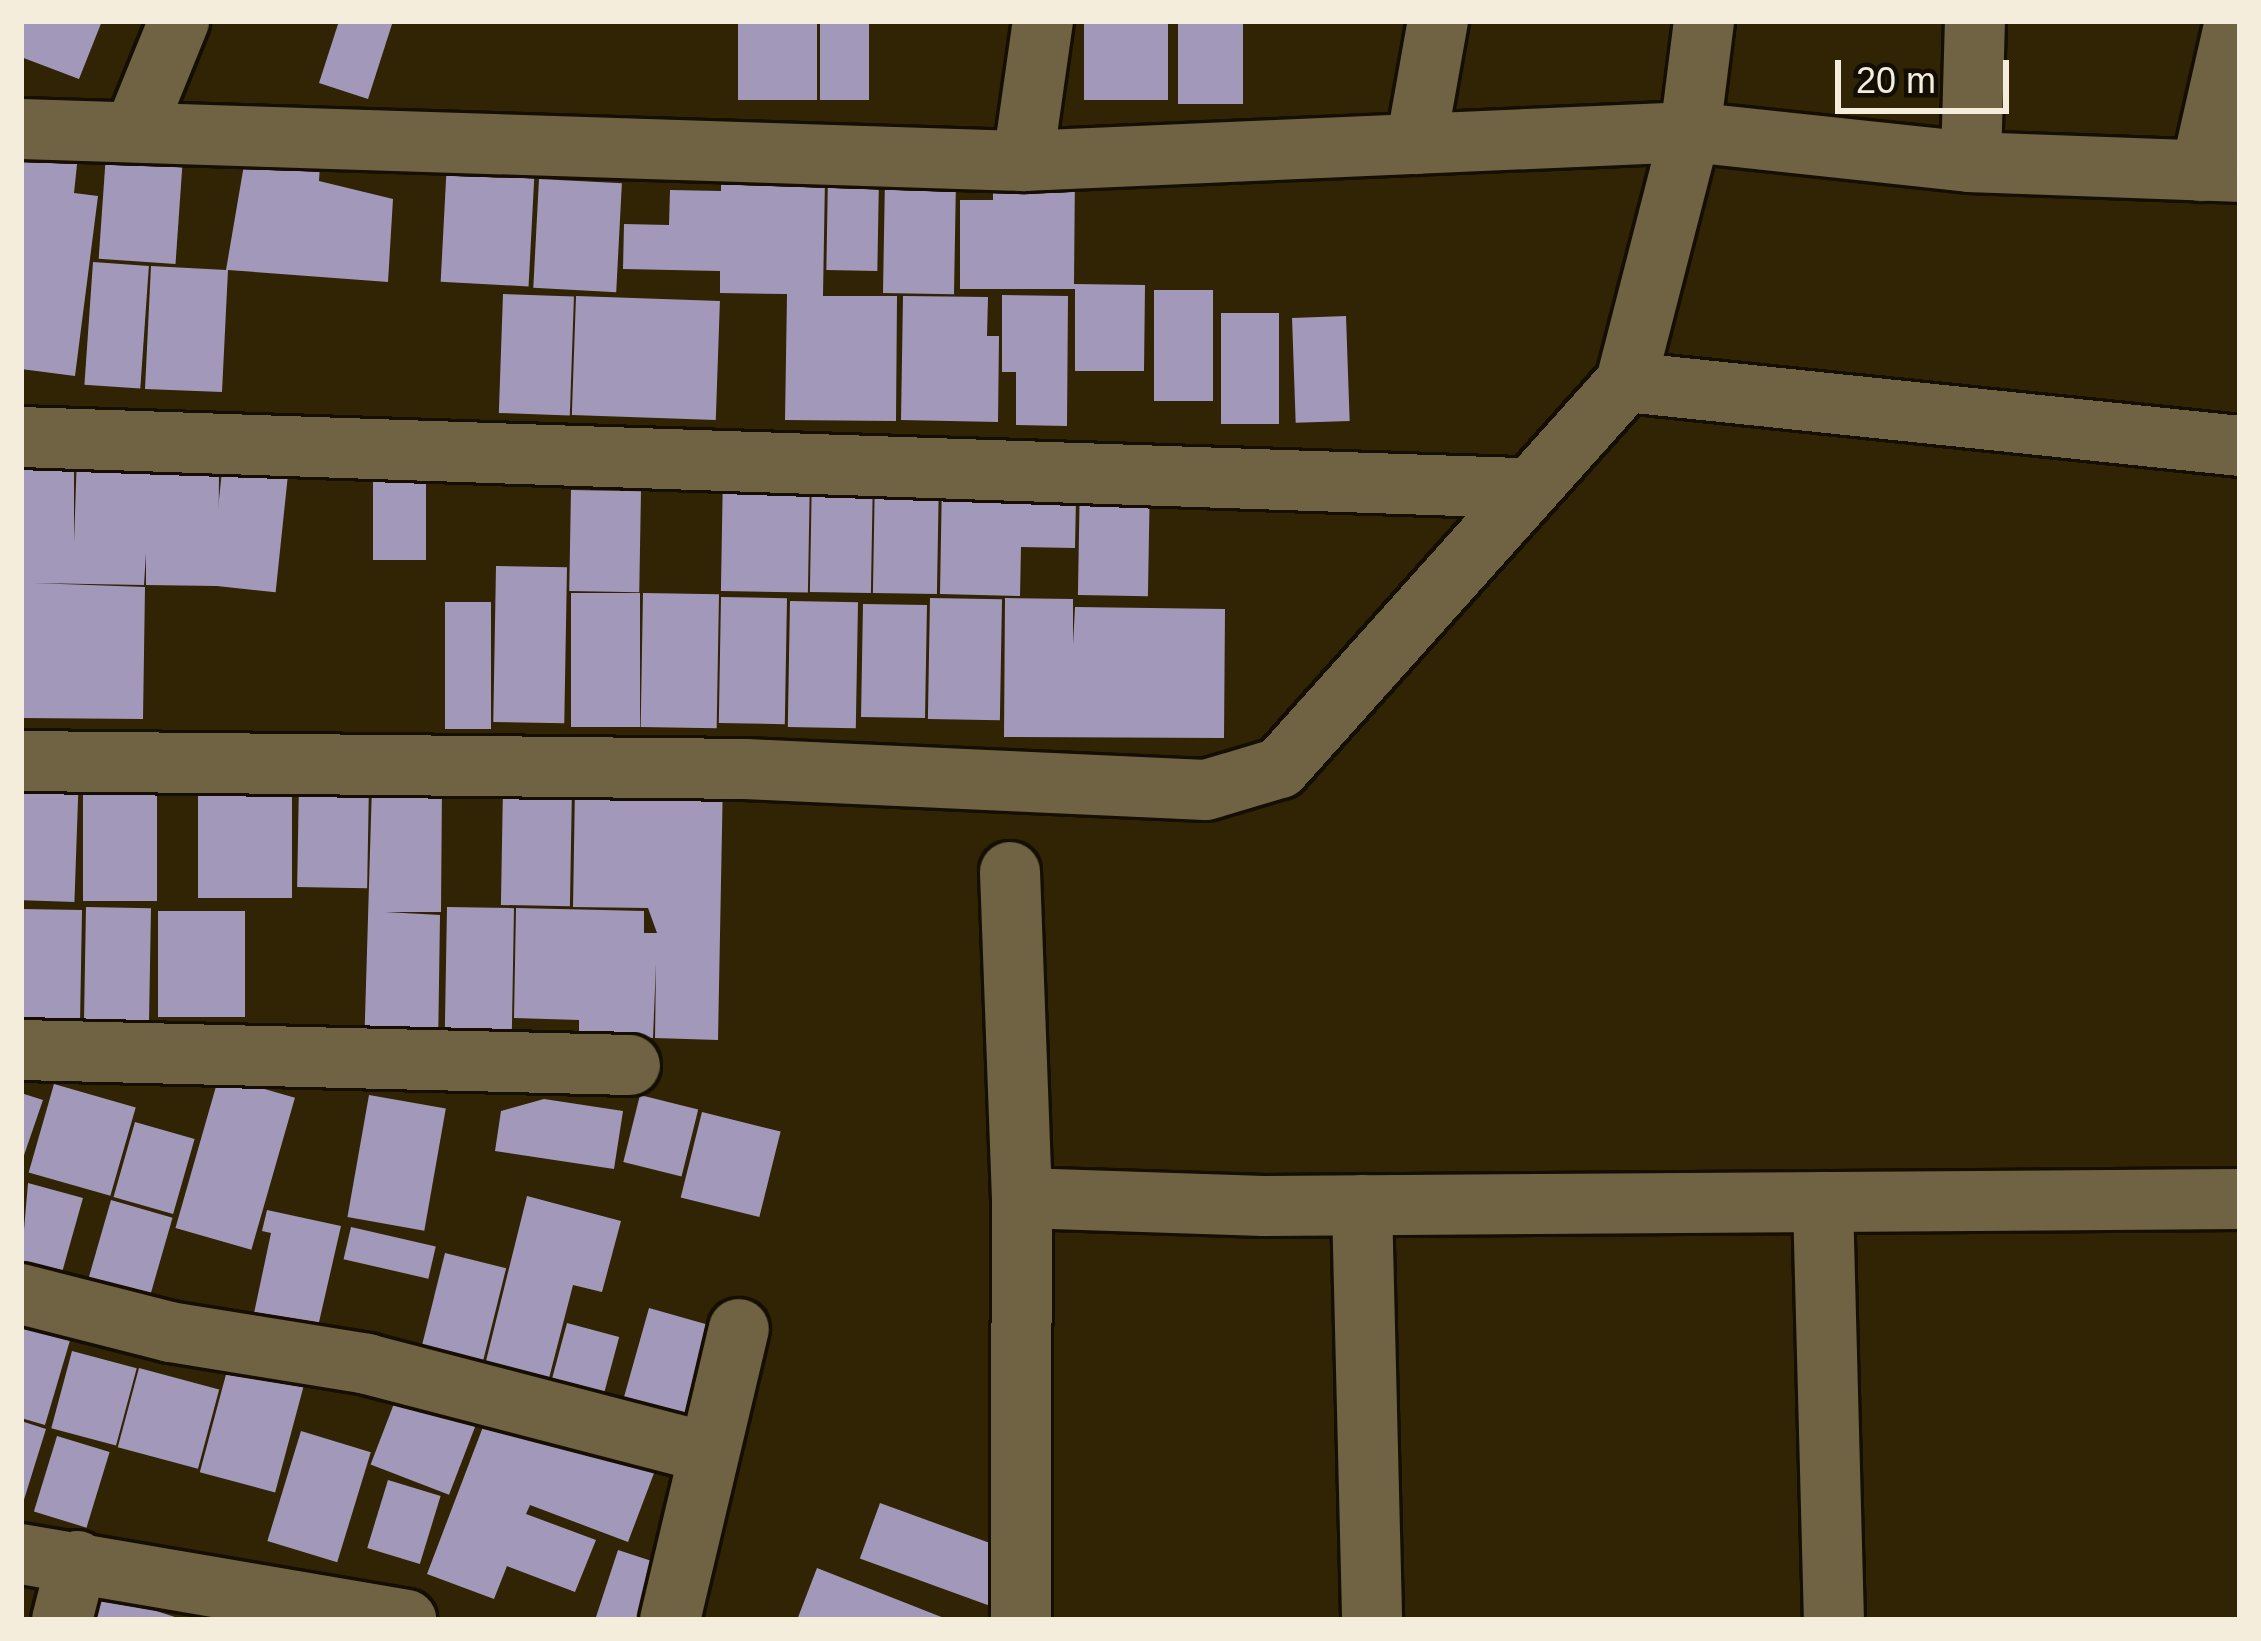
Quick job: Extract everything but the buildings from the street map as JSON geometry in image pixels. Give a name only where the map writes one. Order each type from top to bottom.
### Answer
[{"type":"street","points":[[134,133],[179,21]]},
{"type":"street","points":[[1023,160],[1043,21]]},
{"type":"street","points":[[1416,144],[1438,21]]},
{"type":"street","points":[[21,760],[745,769],[1206,790],[1280,768],[1304,747],[1521,488],[1626,382],[1690,133],[1704,21]]},
{"type":"street","points":[[1971,162],[1975,21]]},
{"type":"street","points":[[21,129],[1023,160],[1690,133],[1971,162],[2221,172],[2235,21]]},
{"type":"street","points":[[1626,382],[2240,446]]},
{"type":"street","points":[[21,437],[1521,488]]},
{"type":"street","points":[[1010,872],[1022,1198],[1021,1620]]},
{"type":"street","points":[[21,1050],[630,1064]]},
{"type":"street","points":[[1022,1198],[1362,1205],[2240,1199]]},
{"type":"street","points":[[1823,1202],[1834,1620]]},
{"type":"street","points":[[1362,1205],[1372,1620]]},
{"type":"street","points":[[21,1294],[170,1332],[367,1364],[709,1454]]},
{"type":"street","points":[[670,1620],[739,1329]]},
{"type":"street","points":[[62,1620],[49,1558],[406,1620]]}]
